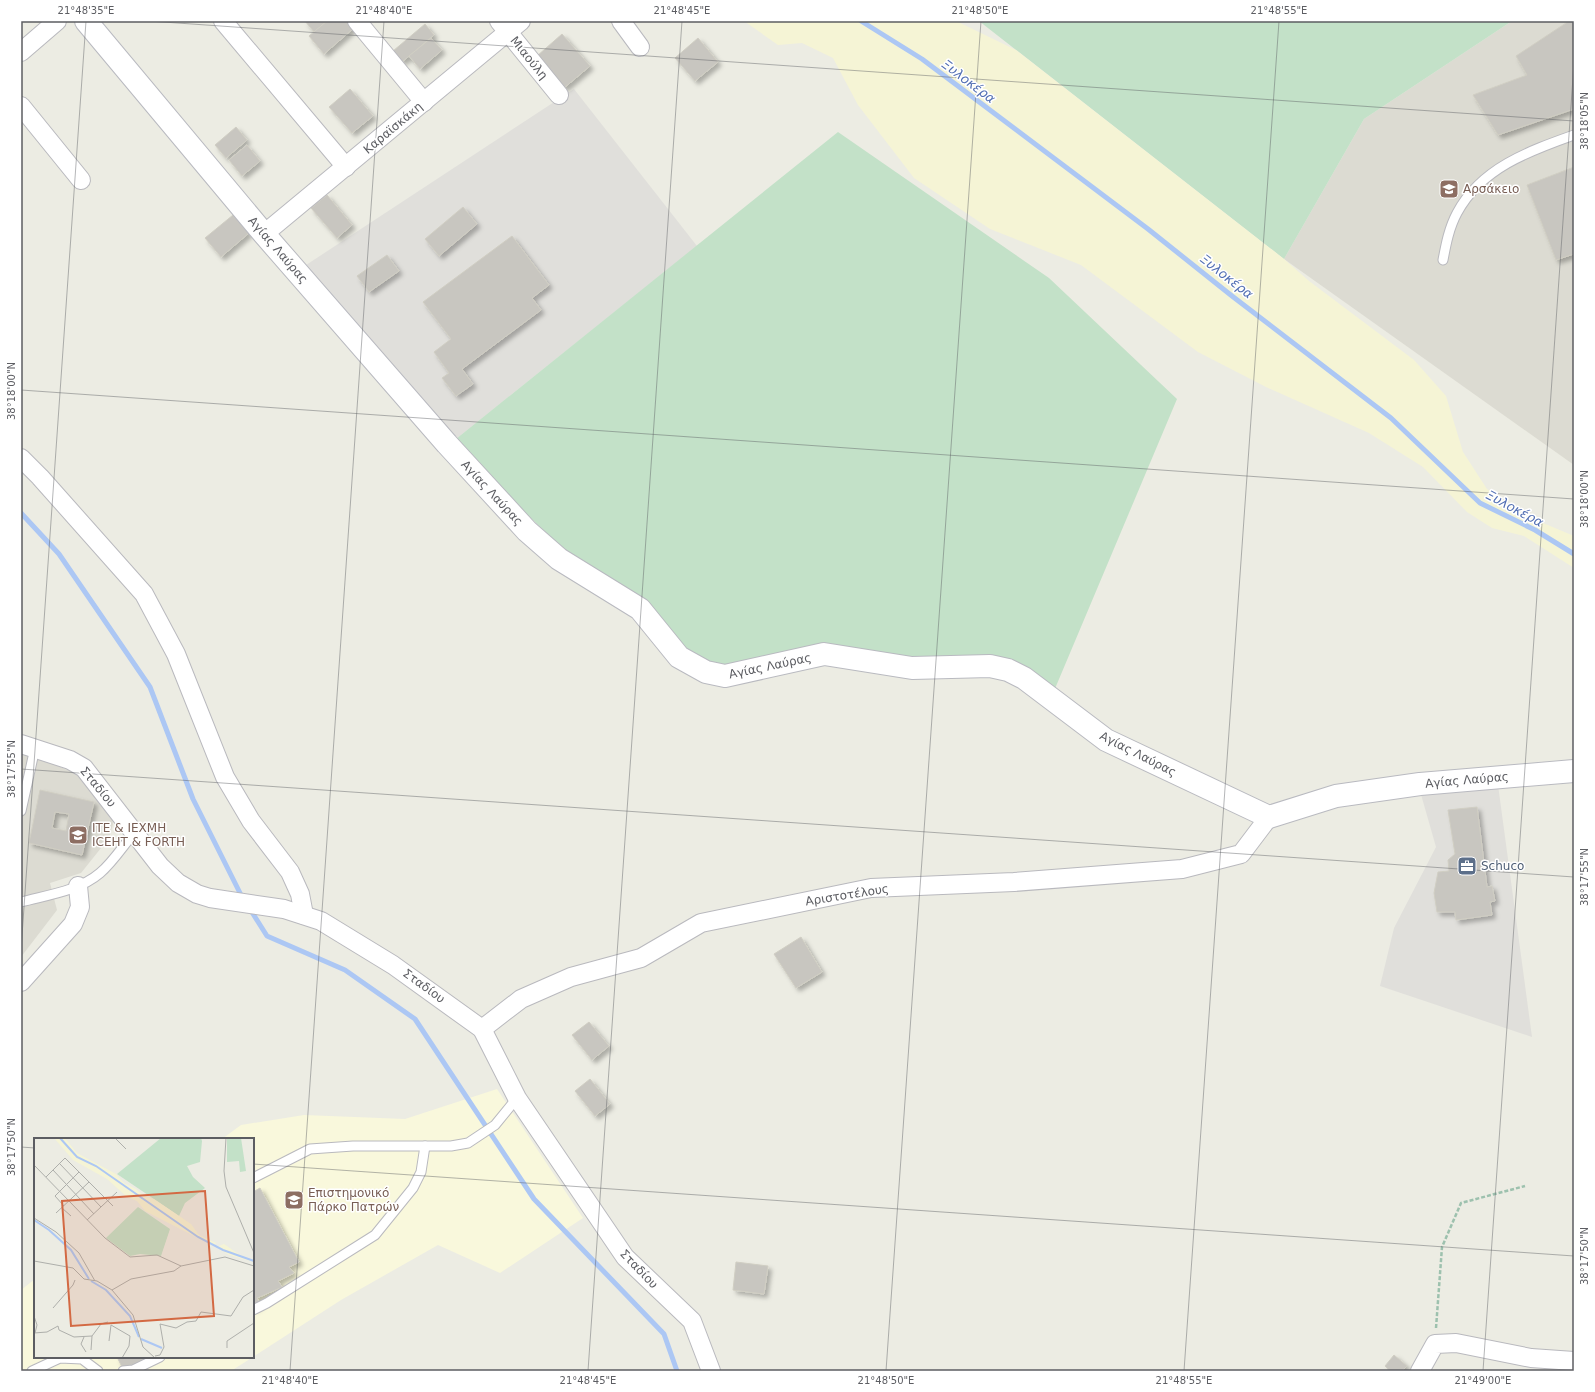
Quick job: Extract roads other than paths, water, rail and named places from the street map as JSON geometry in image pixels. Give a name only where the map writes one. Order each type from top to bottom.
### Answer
[{"type":"street","points":[[21,52],[57,21]]},
{"type":"street","name":"Αγίας Λαύρας","points":[[86,21],[264,234],[448,444],[527,531],[560,559],[640,609],[679,657],[706,672],[725,676],[824,654],[912,668],[990,666],[1008,670],[1024,678],[1106,740],[1269,817],[1336,796],[1420,784],[1574,771]]},
{"type":"street","points":[[223,21],[346,167]]},
{"type":"street","points":[[357,21],[424,102]]},
{"type":"street","points":[[621,21],[640,47]]},
{"type":"street","name":"Καραϊσκάκη","points":[[264,234],[424,102],[509,25]]},
{"type":"street","name":"Μιαούλη","points":[[509,25],[559,95]]},
{"type":"street","points":[[21,106],[81,180]]},
{"type":"street","points":[[21,458],[144,594],[176,654],[225,777],[251,821],[290,872],[296,884],[304,915]]},
{"type":"street","name":"Σταδίου","points":[[28,746],[70,760],[84,768],[110,799],[160,866],[178,883],[197,894],[210,898],[284,909],[304,915],[336,928],[394,965],[482,1029],[517,1098],[625,1257],[692,1321],[711,1371]]},
{"type":"street","name":"Αριστοτέλους","points":[[482,1029],[521,999],[571,977],[641,958],[701,923],[871,888],[1014,882],[1182,869],[1241,854],[1269,817]]},
{"type":"street","points":[[21,982],[74,924],[80,907],[78,886]]},
{"type":"street","points":[[1420,1371],[1435,1344],[1456,1343],[1532,1358],[1574,1361]]},
{"type":"lane","points":[[1443,260],[1448,236],[1457,213],[1477,185],[1490,174],[1529,152],[1574,135]]},
{"type":"lane","points":[[21,811],[28,746]]},
{"type":"lane","points":[[21,902],[78,886],[101,872],[134,833]]},
{"type":"lane","points":[[254,1177],[310,1149],[353,1146],[451,1146],[468,1143],[495,1125],[517,1098]]},
{"type":"lane","points":[[254,1310],[267,1303],[375,1235],[413,1188],[421,1172],[425,1146]]},
{"type":"lane","points":[[32,1371],[60,1358],[82,1360],[98,1371]]},
{"type":"lane","points":[[123,1371],[133,1370],[158,1358]]},
{"type":"waterway","name":"Ξυλοκέρα","points":[[861,21],[922,59],[1148,229],[1232,296],[1391,418],[1480,503],[1535,530],[1574,554]]},
{"type":"waterway","points":[[21,513],[59,554],[150,687],[193,799],[243,899]]},
{"type":"waterway","points":[[250,909],[267,936],[345,970],[415,1019],[534,1199],[664,1334],[677,1371]]},
{"type":"place","name":"Αρσάκειο","points":[[1449,189]]},
{"type":"place","name":"ΙΤΕ & ΙΕΧΜΗ ICEHT & FORTH","points":[[78,835]]},
{"type":"place","name":"Schuco","points":[[1467,866]]},
{"type":"place","name":"Επιστημονικό Πάρκο Πατρών","points":[[294,1200]]}]
